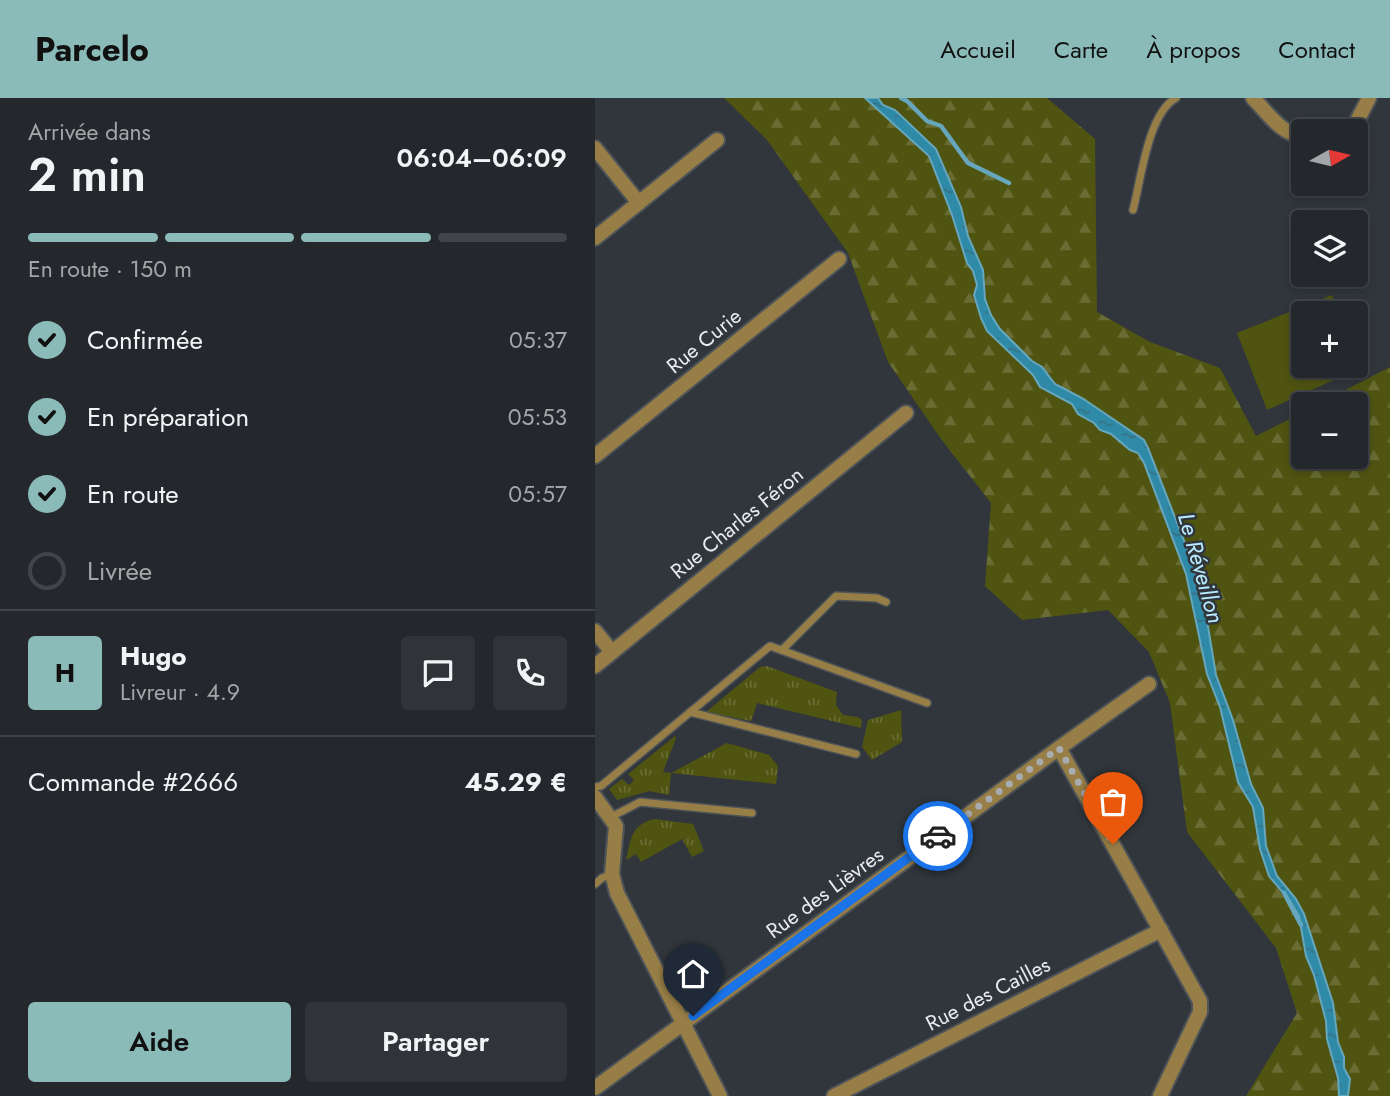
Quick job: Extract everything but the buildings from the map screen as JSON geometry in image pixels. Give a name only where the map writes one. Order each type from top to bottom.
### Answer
[{"type":"street","points":[[1253,98],[1279,126],[1291,133]]},
{"type":"street","points":[[1358,119],[1369,98]]},
{"type":"street","points":[[595,238],[717,140]]},
{"type":"street","points":[[595,148],[639,203]]},
{"type":"street","name":"Rue Curie","points":[[595,456],[839,259]]},
{"type":"street","name":"Rue Charles Féron","points":[[595,666],[906,413]]},
{"type":"street","points":[[595,631],[612,652]]},
{"type":"street","name":"Rue des Lièvres","points":[[595,1088],[1149,684]]},
{"type":"street","points":[[1059,748],[1200,1001],[1201,1012],[1160,1096]]},
{"type":"street","points":[[595,797],[616,826],[612,874],[617,893],[720,1096]]},
{"type":"street","name":"Rue des Cailles","points":[[834,1096],[1161,930]]},
{"type":"lane","points":[[1133,210],[1152,131],[1161,111],[1176,98]]},
{"type":"lane","points":[[782,650],[836,596],[877,598],[885,602]]},
{"type":"lane","points":[[595,788],[601,786],[770,646],[927,703]]},
{"type":"lane","points":[[690,712],[856,754]]},
{"type":"lane","points":[[611,817],[640,802],[752,813]]},
{"type":"lane","points":[[595,884],[612,874]]},
{"type":"green space","points":[[724,98],[1047,98],[1095,139],[1097,312],[1150,342],[1220,368],[1256,436],[1291,418],[1291,469],[1368,469],[1368,392],[1341,392],[1390,367],[1390,1096],[1246,1096],[1297,1013],[1276,948],[1187,832],[1170,703],[1149,652],[1108,610],[1022,620],[985,586],[991,503],[941,439],[888,362],[848,253],[767,140]]},
{"type":"green space","points":[[1332,295],[1334,301],[1317,301]]},
{"type":"green space","points":[[1291,311],[1291,378],[1338,378],[1307,392],[1291,392],[1291,399],[1267,410],[1237,333]]},
{"type":"green space","points":[[767,666],[837,692],[836,705],[843,715],[862,720],[861,728],[757,703],[750,721],[706,712],[760,667]]},
{"type":"green space","points":[[901,710],[902,742],[872,760],[862,747],[868,720]]},
{"type":"green space","points":[[675,736],[663,772],[671,773],[669,795],[649,791],[617,800],[609,789],[622,779],[629,785],[634,780],[628,774]]},
{"type":"green space","points":[[727,743],[769,755],[778,766],[776,784],[671,773]]},
{"type":"green space","points":[[654,819],[693,824],[704,851],[692,857],[682,839],[641,862],[636,854],[626,860],[636,829]]},
{"type":"water","points":[[865,98],[878,98],[883,105],[895,110],[936,149],[961,207],[968,236],[983,270],[985,299],[1000,329],[1032,361],[1042,367],[1055,384],[1082,398],[1144,440],[1148,448],[1190,556],[1204,602],[1216,675],[1233,720],[1251,784],[1263,808],[1266,846],[1277,876],[1296,899],[1304,914],[1333,1003],[1338,1042],[1344,1057],[1344,1068],[1350,1079],[1348,1096],[1339,1096],[1326,1021],[1306,956],[1299,916],[1269,876],[1260,849],[1253,807],[1238,782],[1220,707],[1207,674],[1186,574],[1144,463],[1138,453],[1078,414],[1072,404],[1040,387],[1033,375],[987,331],[974,295],[977,285],[973,271],[967,263],[929,156]]},
{"type":"waterway","points":[[901,98],[927,121],[941,126],[968,163],[1009,183]]},
{"type":"waterway","name":"Le Réveillon","points":[[1284,893],[1301,925]]},
{"type":"way so far","points":[[938,836],[1059,748],[1113,844]]},
{"type":"route","points":[[693,1016],[938,836]]}]
